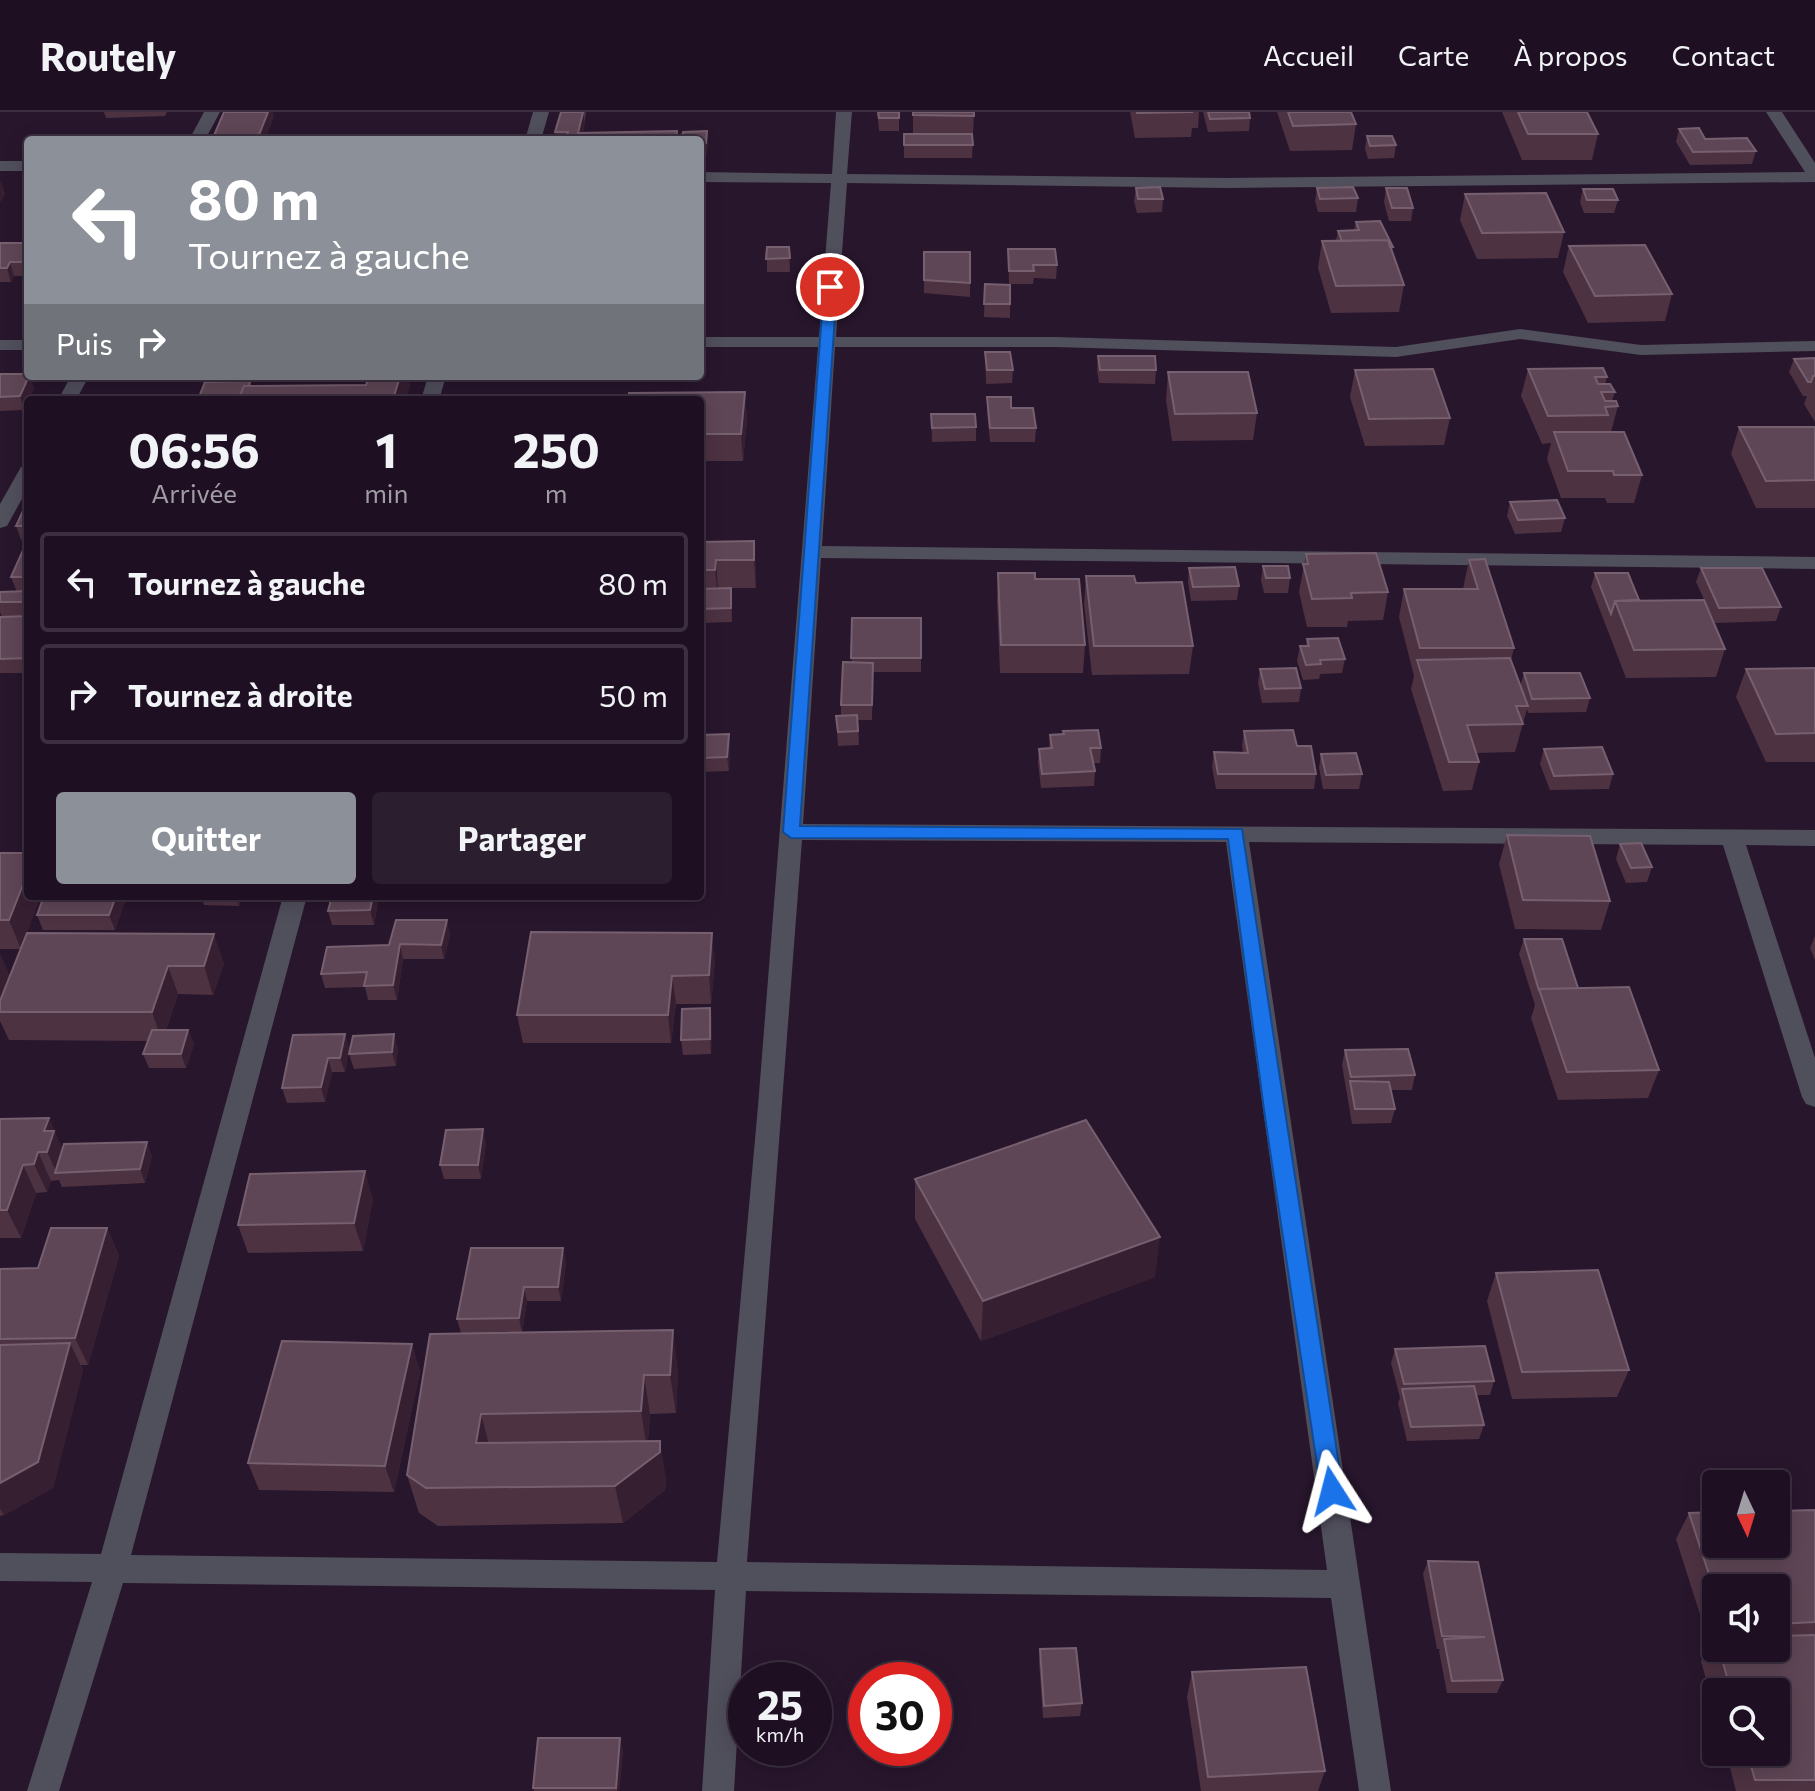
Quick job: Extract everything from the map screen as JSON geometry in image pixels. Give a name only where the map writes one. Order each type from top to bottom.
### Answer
[{"type":"street","points":[[199,136],[212,112]]},
{"type":"street","points":[[534,136],[541,112]]},
{"type":"street","points":[[718,1791],[731,1576],[791,832],[844,112]]},
{"type":"street","points":[[1774,112],[1815,176]]},
{"type":"street","points":[[0,166],[24,166]]},
{"type":"street","points":[[704,177],[1256,183],[1815,176]]},
{"type":"street","points":[[704,342],[1055,342],[1396,352],[1520,334],[1641,350],[1815,346]]},
{"type":"street","points":[[0,345],[24,345]]},
{"type":"street","points":[[0,522],[24,478]]},
{"type":"street","points":[[811,552],[1815,563]]},
{"type":"street","points":[[791,832],[1815,838]]},
{"type":"street","points":[[1236,833],[1375,1791]]},
{"type":"street","points":[[1732,838],[1815,1097]]},
{"type":"street","points":[[43,1791],[112,1568],[294,900]]},
{"type":"street","points":[[0,1567],[1346,1584]]},
{"type":"building","points":[[224,112],[268,112],[259,136],[214,136]]},
{"type":"building","points":[[561,112],[583,112],[578,133],[677,131],[676,136],[567,136],[568,132],[555,132]]},
{"type":"building","points":[[878,112],[899,112],[899,118],[879,118]]},
{"type":"building","points":[[913,112],[974,112],[974,116],[913,115]]},
{"type":"building","points":[[1208,112],[1249,112],[1250,118],[1210,119]]},
{"type":"building","points":[[1288,112],[1351,112],[1356,124],[1293,126]]},
{"type":"building","points":[[1518,112],[1587,112],[1598,134],[1528,134]]},
{"type":"building","points":[[1699,128],[1705,139],[1747,138],[1756,151],[1693,152],[1679,129]]},
{"type":"building","points":[[707,131],[706,143],[704,136],[682,136],[683,132]]},
{"type":"building","points":[[904,134],[972,134],[973,145],[904,145]]},
{"type":"building","points":[[1367,136],[1392,136],[1396,145],[1370,146]]},
{"type":"building","points":[[1160,187],[1163,199],[1138,199],[1136,188]]},
{"type":"building","points":[[1353,187],[1358,198],[1320,199],[1317,188]]},
{"type":"building","points":[[1386,188],[1407,188],[1413,208],[1392,208]]},
{"type":"building","points":[[1583,189],[1613,189],[1618,200],[1587,200]]},
{"type":"building","points":[[1546,193],[1564,232],[1482,233],[1465,194]]},
{"type":"building","points":[[1380,221],[1393,247],[1390,247],[1388,240],[1342,241],[1338,231],[1359,230],[1356,222]]},
{"type":"building","points":[[1388,240],[1404,285],[1336,286],[1322,241]]},
{"type":"building","points":[[0,243],[24,243],[24,262],[10,262],[7,268],[0,268]]},
{"type":"building","points":[[1645,245],[1672,294],[1595,296],[1569,246]]},
{"type":"building","points":[[767,247],[789,247],[790,258],[766,259]]},
{"type":"building","points":[[1008,249],[1055,249],[1057,265],[1033,265],[1034,271],[1009,271]]},
{"type":"building","points":[[924,252],[970,252],[970,283],[924,280]]},
{"type":"building","points":[[985,284],[1010,285],[1010,304],[984,304]]},
{"type":"building","points":[[985,352],[1010,352],[1013,370],[987,370]]},
{"type":"building","points":[[1098,356],[1155,356],[1156,370],[1100,370]]},
{"type":"building","points":[[1815,358],[1815,376],[1808,382],[1794,359]]},
{"type":"building","points":[[1603,368],[1607,377],[1595,377],[1598,384],[1610,384],[1615,392],[1601,392],[1605,401],[1616,401],[1618,406],[1605,407],[1608,415],[1548,416],[1528,369]]},
{"type":"building","points":[[1433,369],[1450,418],[1369,419],[1355,370]]},
{"type":"building","points":[[1168,372],[1248,372],[1257,413],[1175,414]]},
{"type":"building","points":[[0,374],[24,374],[24,380],[27,380],[20,396],[0,397]]},
{"type":"building","points":[[368,380],[399,380],[394,396],[240,396],[244,386],[366,385]]},
{"type":"building","points":[[250,381],[240,396],[199,396],[205,382]]},
{"type":"building","points":[[745,392],[741,434],[704,434],[704,396],[629,396],[629,393]]},
{"type":"building","points":[[987,397],[1011,397],[1011,408],[1033,408],[1036,428],[990,428]]},
{"type":"building","points":[[931,414],[975,414],[976,427],[932,428]]},
{"type":"building","points":[[1739,427],[1815,427],[1815,480],[1766,481]]},
{"type":"building","points":[[1554,432],[1624,432],[1642,475],[1614,475],[1613,471],[1568,471]]},
{"type":"building","points":[[1557,500],[1565,518],[1518,520],[1510,502]]},
{"type":"building","points":[[24,509],[24,526],[16,526]]},
{"type":"building","points":[[754,541],[754,560],[716,560],[715,570],[704,570],[704,542]]},
{"type":"building","points":[[24,548],[24,577],[11,577]]},
{"type":"building","points":[[1376,553],[1388,592],[1351,593],[1352,598],[1312,599],[1303,564],[1308,564],[1306,554]]},
{"type":"building","points":[[1485,559],[1514,648],[1420,648],[1404,589],[1478,589],[1469,560]]},
{"type":"building","points":[[1263,566],[1288,566],[1290,578],[1266,578]]},
{"type":"building","points":[[1235,567],[1239,586],[1193,587],[1189,568]]},
{"type":"building","points":[[1701,568],[1762,568],[1781,607],[1719,608]]},
{"type":"building","points":[[998,573],[1035,573],[1035,579],[1079,579],[1085,645],[1001,645]]},
{"type":"building","points":[[1595,573],[1628,573],[1639,600],[1615,601],[1611,614]]},
{"type":"building","points":[[1086,576],[1134,576],[1136,583],[1182,582],[1193,646],[1094,646]]},
{"type":"building","points":[[731,588],[731,608],[704,609],[704,589]]},
{"type":"building","points":[[24,591],[24,602],[0,602],[0,592]]},
{"type":"building","points":[[1704,600],[1725,649],[1634,650],[1615,601]]},
{"type":"building","points":[[24,616],[24,658],[0,659],[0,617]]},
{"type":"building","points":[[852,618],[921,618],[921,658],[851,658]]},
{"type":"building","points":[[1338,638],[1345,659],[1320,660],[1321,664],[1306,665],[1300,646],[1309,646],[1307,639]]},
{"type":"building","points":[[1510,658],[1528,706],[1516,706],[1523,724],[1467,725],[1479,762],[1449,762],[1417,660]]},
{"type":"building","points":[[843,662],[873,663],[872,705],[841,705]]},
{"type":"building","points":[[1296,668],[1301,688],[1265,689],[1260,669]]},
{"type":"building","points":[[1815,668],[1815,733],[1776,734],[1746,669]]},
{"type":"building","points":[[1524,673],[1580,673],[1590,698],[1532,699]]},
{"type":"building","points":[[857,715],[858,731],[838,732],[836,716]]},
{"type":"building","points":[[1098,730],[1101,748],[1090,748],[1095,771],[1042,774],[1039,749],[1052,748],[1050,735],[1064,734],[1063,731]]},
{"type":"building","points":[[1293,730],[1297,746],[1311,746],[1316,774],[1218,774],[1214,752],[1248,753],[1244,731]]},
{"type":"building","points":[[729,734],[727,757],[704,758],[704,735]]},
{"type":"building","points":[[1602,747],[1613,774],[1554,776],[1544,749]]},
{"type":"building","points":[[1356,753],[1362,774],[1326,775],[1321,754]]},
{"type":"building","points":[[1507,835],[1590,836],[1610,901],[1523,900]]},
{"type":"building","points":[[1641,843],[1652,867],[1631,868],[1620,844]]},
{"type":"building","points":[[0,853],[24,853],[24,882],[9,920],[0,920]]},
{"type":"building","points":[[43,900],[115,900],[109,915],[37,915]]},
{"type":"building","points":[[331,900],[372,900],[370,910],[328,911]]},
{"type":"building","points":[[396,920],[447,920],[441,945],[400,944],[393,985],[364,986],[367,972],[321,974],[327,947],[389,945]]},
{"type":"building","points":[[531,932],[712,933],[709,975],[672,976],[668,1015],[517,1015]]},
{"type":"building","points":[[27,933],[214,934],[204,966],[168,966],[152,1012],[0,1012],[0,1001]]},
{"type":"building","points":[[1524,939],[1562,939],[1578,988],[1539,991]]},
{"type":"building","points":[[1629,987],[1659,1070],[1567,1072],[1539,989]]},
{"type":"building","points":[[710,1008],[710,1039],[681,1040],[682,1009]]},
{"type":"building","points":[[152,1030],[188,1030],[181,1054],[143,1054]]},
{"type":"building","points":[[345,1034],[340,1058],[328,1058],[321,1087],[282,1088],[293,1035]]},
{"type":"building","points":[[394,1034],[392,1052],[349,1054],[353,1036]]},
{"type":"building","points":[[1408,1049],[1415,1075],[1351,1077],[1345,1050]]},
{"type":"building","points":[[1350,1081],[1389,1082],[1395,1109],[1355,1109]]},
{"type":"building","points":[[49,1118],[44,1131],[54,1131],[47,1152],[38,1152],[34,1164],[23,1165],[7,1210],[0,1210],[0,1119]]},
{"type":"building","points":[[1086,1120],[1160,1237],[983,1301],[915,1179]]},
{"type":"building","points":[[483,1129],[478,1165],[440,1165],[446,1130]]},
{"type":"building","points":[[147,1142],[140,1169],[55,1173],[64,1144]]},
{"type":"building","points":[[365,1171],[354,1223],[238,1225],[250,1174]]},
{"type":"building","points":[[51,1228],[107,1228],[75,1338],[0,1339],[0,1269],[38,1268]]},
{"type":"building","points":[[471,1248],[563,1248],[558,1287],[524,1287],[519,1318],[457,1319]]},
{"type":"building","points":[[1598,1270],[1629,1370],[1522,1372],[1496,1273]]},
{"type":"building","points":[[673,1330],[670,1375],[644,1375],[641,1411],[481,1414],[476,1443],[660,1441],[660,1452],[615,1486],[426,1488],[407,1475],[430,1334]]},
{"type":"building","points":[[282,1341],[412,1344],[385,1466],[248,1463]]},
{"type":"building","points":[[70,1343],[38,1462],[0,1483],[0,1345]]},
{"type":"building","points":[[1485,1346],[1494,1381],[1404,1384],[1395,1349]]},
{"type":"building","points":[[1474,1386],[1484,1425],[1411,1427],[1402,1389]]},
{"type":"building","points":[[1815,1510],[1815,1622],[1790,1623],[1790,1574],[1709,1574],[1704,1558],[1790,1558],[1790,1511]]},
{"type":"building","points":[[1689,1513],[1702,1513],[1702,1553]]},
{"type":"building","points":[[1428,1561],[1478,1562],[1503,1680],[1452,1681],[1444,1639],[1485,1637],[1442,1636]]},
{"type":"building","points":[[1815,1635],[1815,1780],[1755,1780],[1751,1766],[1790,1766],[1790,1678],[1727,1678],[1723,1662],[1790,1662],[1790,1636]]},
{"type":"building","points":[[1076,1648],[1082,1703],[1044,1706],[1040,1649]]},
{"type":"building","points":[[1306,1667],[1325,1771],[1208,1777],[1192,1672]]},
{"type":"building","points":[[538,1738],[620,1738],[616,1788],[533,1788]]},
{"type":"route","points":[[830,287],[791,832],[1236,833],[1275,1117],[1332,1491]]}]
